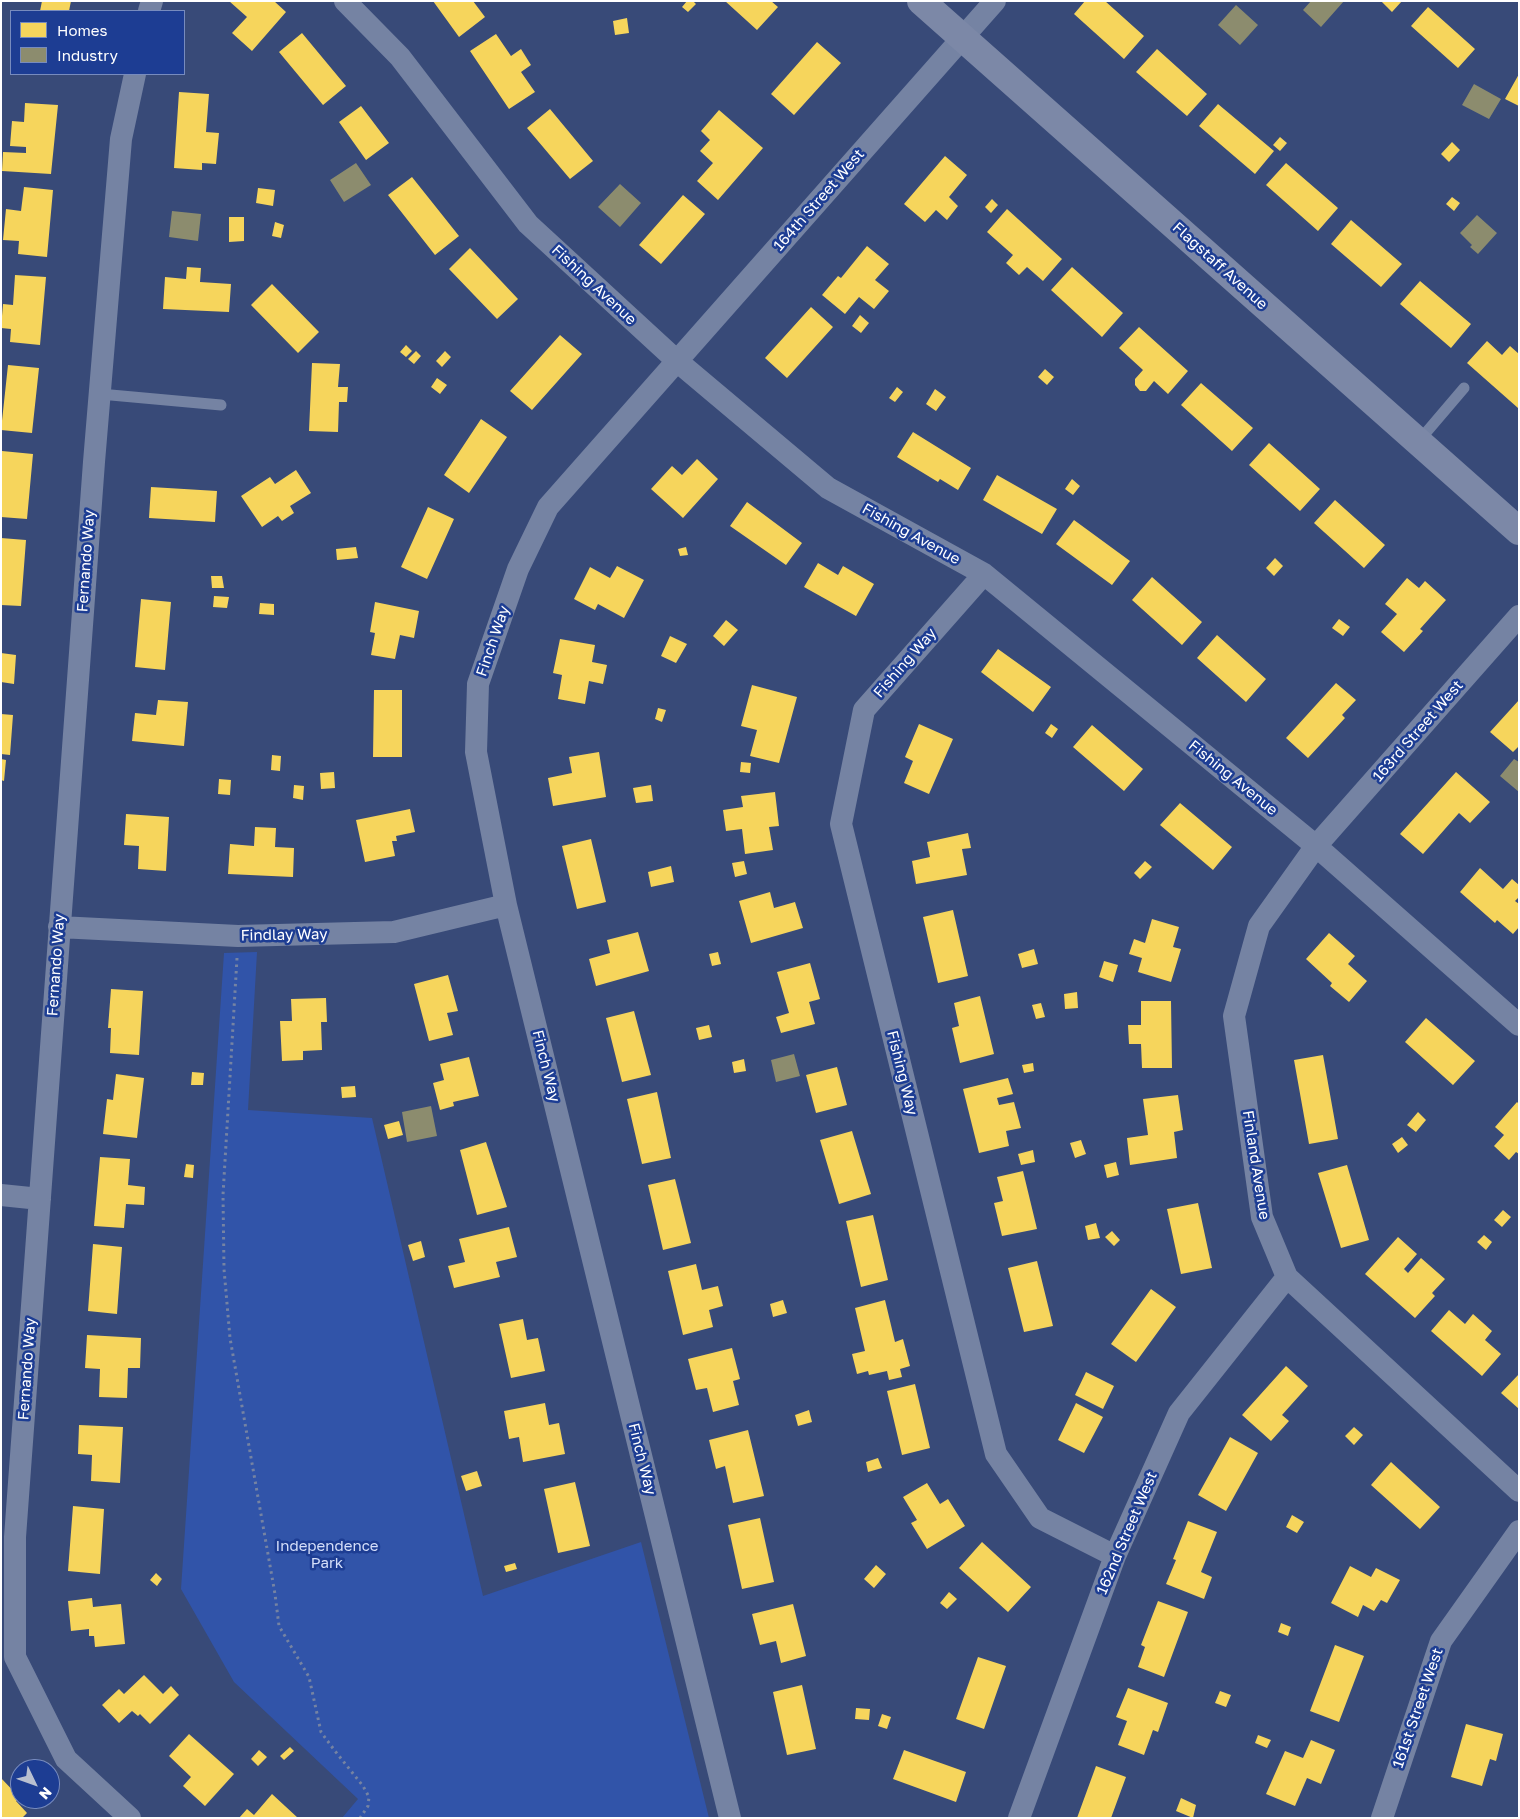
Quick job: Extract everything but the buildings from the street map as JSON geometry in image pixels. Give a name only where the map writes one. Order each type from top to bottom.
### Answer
[{"type":"street","name":"Fishing Avenue","points":[[345,1],[400,57],[528,224],[677,361],[828,488],[984,574],[1316,846],[1519,1025]]},
{"type":"street","name":"Flagstaff Avenue","points":[[921,1],[1519,531]]},
{"type":"street","name":"164th Street West","points":[[677,361],[994,1]]},
{"type":"street","name":"Fernando Way","points":[[130,1818],[66,1759],[15,1657],[8,1536],[40,1198],[59,927],[121,139],[135,75]]},
{"type":"street","name":"Finch Way","points":[[677,361],[548,508],[518,569],[478,684],[476,752],[506,905],[730,1818]]},
{"type":"street","name":"Fishing Way","points":[[984,574],[864,710],[841,824],[996,1454],[1040,1518],[1115,1556]]},
{"type":"street","name":"163rd Street West","points":[[1316,846],[1519,616]]},
{"type":"street","name":"Finland Avenue","points":[[1316,846],[1259,926],[1234,1016],[1262,1217],[1287,1278],[1519,1491]]},
{"type":"street","name":"Findlay Way","points":[[59,927],[238,936],[394,932],[506,905]]},
{"type":"street","points":[[1,1195],[40,1198]]},
{"type":"street","name":"162nd Street West","points":[[1019,1818],[1115,1556],[1179,1413],[1287,1278]]},
{"type":"street","name":"161st Street West","points":[[1382,1818],[1441,1642],[1519,1531]]},
{"type":"lane","points":[[1418,442],[1464,388]]},
{"type":"lane","points":[[100,394],[221,405]]},
{"type":"path","points":[[238,936],[222,1195],[224,1269],[230,1338],[279,1626],[309,1677],[321,1732],[363,1786],[368,1797],[368,1806],[360,1818]]},
{"type":"green space","name":"Independence Park","points":[[257,952],[248,1110],[372,1118],[483,1596],[641,1542],[709,1818],[342,1818],[358,1799],[234,1682],[181,1589],[224,953]]}]
